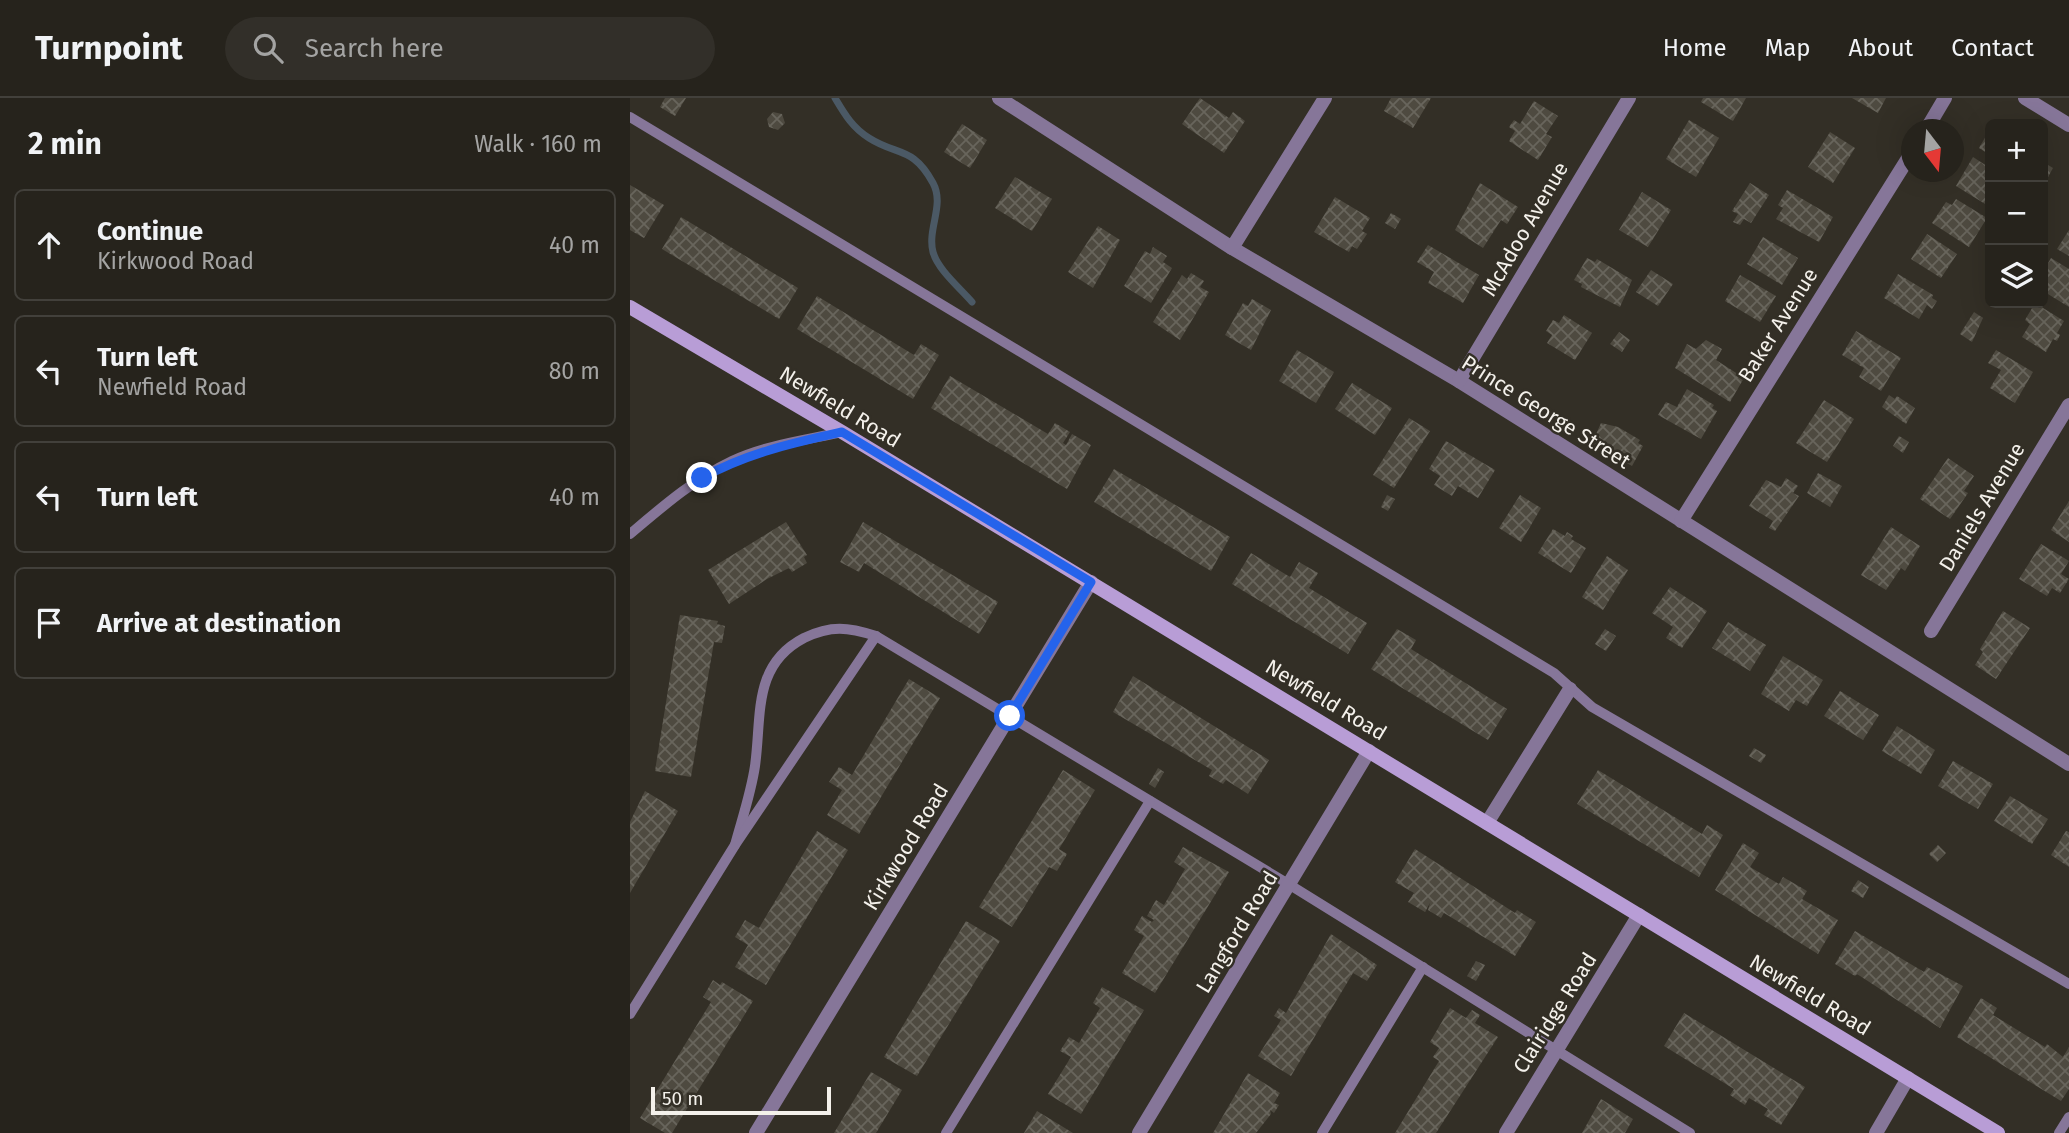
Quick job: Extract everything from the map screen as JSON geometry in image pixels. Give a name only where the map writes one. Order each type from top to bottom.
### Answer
[{"type":"street","points":[[1233,248],[1325,98]]},
{"type":"street","name":"McAdoo Avenue","points":[[1459,381],[1629,98]]},
{"type":"street","points":[[1933,119],[1945,98]]},
{"type":"street","points":[[2025,98],[2069,125]]},
{"type":"street","name":"Prince George Street","points":[[1005,100],[1233,248],[1459,381],[2069,764]]},
{"type":"street","name":"Baker Avenue","points":[[1681,521],[1901,170]]},
{"type":"street","name":"Newfield Road","points":[[630,307],[1091,582],[1998,1133]]},
{"type":"street","name":"Daniels Avenue","points":[[1931,631],[2069,405]]},
{"type":"street","name":"Kirkwood Road","points":[[756,1133],[1091,582]]},
{"type":"street","points":[[1487,823],[1570,688]]},
{"type":"street","name":"Langford Road","points":[[1139,1133],[1368,751]]},
{"type":"street","name":"Clairidge Road","points":[[1506,1133],[1639,915]]},
{"type":"street","points":[[1876,1133],[1908,1078]]},
{"type":"lane","points":[[630,117],[1554,673],[1592,708],[2069,984]]},
{"type":"lane","points":[[630,534],[702,478],[733,461],[768,449],[842,432]]},
{"type":"lane","points":[[735,845],[753,779],[764,685],[771,666],[786,648],[832,626],[876,636],[1290,885],[1690,1133]]},
{"type":"lane","points":[[630,1014],[735,845],[876,636]]},
{"type":"lane","points":[[946,1133],[1150,801]]},
{"type":"lane","points":[[1322,1133],[1423,967]]},
{"type":"lane","points":[[2059,1133],[2069,1116]]},
{"type":"building","points":[[665,98],[686,98],[675,116],[660,107]]},
{"type":"building","points":[[1200,98],[1229,118],[1233,112],[1245,121],[1224,153],[1182,124]]},
{"type":"building","points":[[1391,98],[1431,98],[1413,128],[1384,111]]},
{"type":"building","points":[[1703,98],[1746,98],[1733,121],[1701,102]]},
{"type":"building","points":[[1852,98],[1886,98],[1878,113]]},
{"type":"building","points":[[1534,101],[1558,116],[1546,134],[1552,137],[1538,160],[1509,141],[1515,131],[1509,127],[1514,120],[1520,124]]},
{"type":"building","points":[[773,112],[782,114],[785,123],[778,130],[769,127],[767,119]]},
{"type":"building","points":[[1689,120],[1719,138],[1696,177],[1666,159]]},
{"type":"building","points":[[962,124],[987,140],[970,168],[944,152]]},
{"type":"building","points":[[1830,132],[1855,148],[1833,183],[1808,167]]},
{"type":"building","points":[[1985,138],[1985,152],[1979,148]]},
{"type":"building","points":[[1973,157],[1985,165],[1985,204],[1956,186],[1958,182],[1964,182],[1964,172]]},
{"type":"building","points":[[1015,177],[1052,199],[1032,231],[995,208]]},
{"type":"building","points":[[1480,183],[1518,207],[1507,224],[1501,220],[1483,248],[1455,230]]},
{"type":"building","points":[[1750,183],[1769,195],[1751,223],[1744,219],[1740,225],[1733,222],[1738,214],[1732,211]]},
{"type":"building","points":[[630,185],[664,205],[644,238],[630,230]]},
{"type":"building","points":[[1787,190],[1833,217],[1819,242],[1776,219],[1783,208],[1778,205]]},
{"type":"building","points":[[1642,192],[1671,210],[1648,247],[1619,230]]},
{"type":"building","points":[[1335,197],[1370,218],[1362,231],[1367,234],[1357,249],[1352,246],[1349,252],[1314,232]]},
{"type":"building","points":[[1956,199],[1985,217],[1969,247],[1932,223],[1946,202],[1952,205]]},
{"type":"building","points":[[1391,213],[1401,219],[1395,229],[1385,223]]},
{"type":"building","points":[[681,217],[798,288],[779,319],[662,249]]},
{"type":"building","points":[[1098,226],[1120,240],[1093,288],[1068,272]]},
{"type":"building","points":[[2069,230],[2069,256],[2057,249]]},
{"type":"building","points":[[1927,234],[1957,254],[1941,278],[1911,259]]},
{"type":"building","points":[[1763,237],[1798,258],[1782,285],[1747,264]]},
{"type":"building","points":[[1428,245],[1479,275],[1463,303],[1428,283],[1434,272],[1417,262]]},
{"type":"building","points":[[1153,247],[1167,256],[1163,262],[1172,268],[1151,303],[1124,286],[1145,251],[1150,254]]},
{"type":"building","points":[[1587,258],[1595,262],[1597,259],[1632,280],[1620,307],[1581,287],[1582,284],[1574,280]]},
{"type":"building","points":[[2051,258],[2069,269],[2069,307],[2048,294],[2048,263]]},
{"type":"building","points":[[1651,270],[1673,284],[1658,306],[1636,292]]},
{"type":"building","points":[[1191,273],[1204,281],[1200,287],[1209,292],[1180,340],[1153,322],[1182,275],[1187,279]]},
{"type":"building","points":[[1898,274],[1933,295],[1932,298],[1937,301],[1932,309],[1927,305],[1919,319],[1884,298]]},
{"type":"building","points":[[1740,275],[1776,296],[1760,322],[1725,301]]},
{"type":"building","points":[[817,296],[914,355],[921,344],[939,355],[913,399],[797,329]]},
{"type":"building","points":[[1252,299],[1271,310],[1251,350],[1225,335],[1243,303],[1248,306]]},
{"type":"building","points":[[2032,308],[2043,308],[2064,321],[2057,333],[2060,335],[2057,341],[2053,339],[2046,352],[2022,337],[2030,324],[2025,320]]},
{"type":"building","points":[[1974,312],[1983,318],[1972,342],[1960,334]]},
{"type":"building","points":[[1564,315],[1592,333],[1575,360],[1547,343],[1552,335],[1546,331],[1553,320],[1559,323]]},
{"type":"building","points":[[1856,331],[1901,358],[1881,391],[1859,377],[1864,368],[1842,355]]},
{"type":"building","points":[[1619,332],[1630,340],[1622,352],[1610,344]]},
{"type":"building","points":[[1706,340],[1722,349],[1716,360],[1744,378],[1730,402],[1675,368],[1687,344],[1696,349]]},
{"type":"building","points":[[1297,350],[1334,372],[1316,403],[1279,381]]},
{"type":"building","points":[[1996,350],[2033,372],[2015,403],[1990,388],[2001,370],[1988,363]]},
{"type":"building","points":[[950,376],[1048,434],[1055,423],[1070,432],[1063,443],[1066,445],[1072,434],[1091,445],[1067,489],[931,408]]},
{"type":"building","points":[[1352,383],[1392,408],[1375,435],[1335,409]]},
{"type":"building","points":[[1687,389],[1714,405],[1712,408],[1717,411],[1701,439],[1658,415],[1666,402],[1677,407]]},
{"type":"building","points":[[1889,395],[1895,399],[1897,396],[1915,408],[1906,424],[1882,407]]},
{"type":"building","points":[[1824,400],[1854,419],[1827,462],[1796,443]]},
{"type":"building","points":[[1409,418],[1430,431],[1394,488],[1373,475]]},
{"type":"building","points":[[1601,423],[1618,427],[1640,440],[1638,443],[1643,446],[1632,466],[1592,443]]},
{"type":"building","points":[[1899,436],[1909,442],[1903,453],[1893,446]]},
{"type":"building","points":[[1446,441],[1495,470],[1478,498],[1458,486],[1452,496],[1434,485],[1440,476],[1429,469]]},
{"type":"building","points":[[1948,458],[1974,476],[1964,491],[1968,493],[1950,519],[1920,499]]},
{"type":"building","points":[[1114,469],[1230,537],[1211,571],[1094,502]]},
{"type":"building","points":[[1818,473],[1842,486],[1830,507],[1807,493]]},
{"type":"building","points":[[1786,478],[1798,486],[1793,493],[1799,496],[1775,531],[1769,528],[1773,521],[1749,506],[1766,480],[1781,487]]},
{"type":"building","points":[[1387,495],[1395,499],[1388,511],[1381,507]]},
{"type":"building","points":[[1520,495],[1541,508],[1521,542],[1499,528]]},
{"type":"building","points":[[2069,501],[2069,542],[2051,530]]},
{"type":"building","points":[[786,522],[807,555],[804,557],[807,563],[792,572],[789,568],[767,579],[729,604],[708,570]]},
{"type":"building","points":[[863,522],[998,602],[979,634],[864,563],[859,572],[840,562]]},
{"type":"building","points":[[1891,527],[1920,546],[1905,571],[1901,568],[1886,590],[1861,575]]},
{"type":"building","points":[[1553,529],[1565,536],[1567,532],[1573,536],[1571,539],[1586,548],[1571,573],[1538,553]]},
{"type":"building","points":[[2041,544],[2069,561],[2061,574],[2069,579],[2060,593],[2052,588],[2047,596],[2019,579]]},
{"type":"building","points":[[1251,553],[1290,577],[1299,562],[1318,573],[1309,588],[1367,623],[1348,654],[1232,584]]},
{"type":"building","points":[[1607,556],[1628,570],[1603,610],[1582,597]]},
{"type":"building","points":[[1670,587],[1707,611],[1682,648],[1666,638],[1673,627],[1652,613]]},
{"type":"building","points":[[2003,611],[2030,628],[1996,679],[1975,665],[1983,652],[1980,649]]},
{"type":"building","points":[[680,615],[718,621],[717,624],[725,626],[722,643],[714,642],[691,777],[655,771]]},
{"type":"building","points":[[1728,622],[1766,645],[1750,671],[1712,648]]},
{"type":"building","points":[[1397,629],[1416,640],[1411,649],[1507,709],[1488,740],[1371,669]]},
{"type":"building","points":[[1605,629],[1616,636],[1606,651],[1595,644]]},
{"type":"building","points":[[1783,656],[1823,680],[1807,706],[1796,700],[1789,711],[1761,694]]},
{"type":"building","points":[[1133,676],[1269,760],[1248,794],[1226,780],[1223,784],[1209,776],[1212,770],[1113,712]]},
{"type":"building","points":[[909,679],[940,698],[859,834],[827,815],[842,790],[829,782],[839,767],[852,775]]},
{"type":"building","points":[[1840,691],[1879,715],[1863,740],[1824,716]]},
{"type":"building","points":[[1897,726],[1935,750],[1921,774],[1882,751]]},
{"type":"building","points":[[1754,748],[1766,755],[1761,763],[1749,756]]},
{"type":"building","points":[[1953,761],[1993,784],[1978,809],[1938,786]]},
{"type":"building","points":[[1158,768],[1164,772],[1155,788],[1149,784]]},
{"type":"building","points":[[1063,770],[1095,790],[1059,849],[1067,854],[1057,871],[1049,867],[1012,927],[979,907]]},
{"type":"building","points":[[1598,770],[1702,834],[1707,825],[1723,835],[1699,877],[1577,804]]},
{"type":"building","points":[[645,791],[678,811],[630,893],[630,822]]},
{"type":"building","points":[[2010,796],[2048,819],[2032,844],[1994,821]]},
{"type":"building","points":[[817,831],[848,850],[766,985],[735,967],[748,945],[735,937],[745,920],[759,928]]},
{"type":"building","points":[[2066,831],[2069,832],[2069,867],[2051,855]]},
{"type":"building","points":[[1743,843],[1759,853],[1750,867],[1779,884],[1783,877],[1807,891],[1802,899],[1838,920],[1818,954],[1715,890]]},
{"type":"building","points":[[1938,845],[1946,853],[1937,862],[1929,854]]},
{"type":"building","points":[[1183,847],[1229,872],[1155,993],[1122,973],[1144,936],[1134,930],[1142,916],[1152,922],[1154,920],[1147,916],[1156,900],[1164,905],[1185,869],[1174,862]]},
{"type":"building","points":[[1415,849],[1515,913],[1517,910],[1536,922],[1515,956],[1444,913],[1441,918],[1428,910],[1430,903],[1425,912],[1408,902],[1414,893],[1395,882]]},
{"type":"building","points":[[1858,880],[1869,887],[1863,898],[1851,891]]},
{"type":"building","points":[[966,921],[1000,941],[917,1076],[884,1057]]},
{"type":"building","points":[[1855,931],[1924,972],[1927,967],[1963,986],[1940,1028],[1857,974],[1855,976],[1835,964]]},
{"type":"building","points":[[1331,934],[1377,965],[1367,981],[1353,973],[1291,1076],[1258,1056],[1281,1020],[1274,1016],[1279,1008],[1286,1013]]},
{"type":"building","points":[[1476,961],[1485,965],[1476,981],[1467,976]]},
{"type":"building","points":[[713,980],[720,985],[722,982],[753,1001],[672,1133],[665,1133],[640,1118],[711,1002],[703,997]]},
{"type":"building","points":[[1102,987],[1144,1010],[1081,1114],[1048,1094],[1071,1057],[1060,1051],[1069,1037],[1079,1043],[1100,1008],[1093,1003]]},
{"type":"building","points":[[1981,998],[1997,1008],[1993,1015],[2045,1047],[2047,1044],[2063,1057],[2069,1047],[2069,1089],[2061,1101],[1957,1037]]},
{"type":"building","points":[[1450,1008],[1466,1018],[1472,1010],[1480,1015],[1475,1023],[1498,1037],[1436,1133],[1395,1133],[1439,1061],[1433,1057],[1439,1048],[1430,1042]]},
{"type":"building","points":[[1684,1013],[1805,1087],[1781,1125],[1764,1115],[1768,1109],[1749,1098],[1745,1105],[1730,1095],[1734,1089],[1664,1046]]},
{"type":"building","points":[[871,1072],[902,1090],[876,1133],[834,1133]]},
{"type":"building","points":[[1248,1073],[1280,1093],[1274,1103],[1279,1105],[1274,1113],[1270,1110],[1271,1114],[1256,1133],[1213,1133]]},
{"type":"building","points":[[1601,1099],[1633,1119],[1625,1133],[1582,1133]]},
{"type":"building","points":[[1037,1111],[1073,1133],[1024,1133]]},
{"type":"waterway","points":[[835,98],[858,130],[879,144],[911,157],[926,171],[933,183],[937,200],[932,235],[933,252],[944,272],[972,302]]},
{"type":"route","points":[[702,478],[733,461],[768,449],[842,432],[1091,582],[1010,716]]}]
